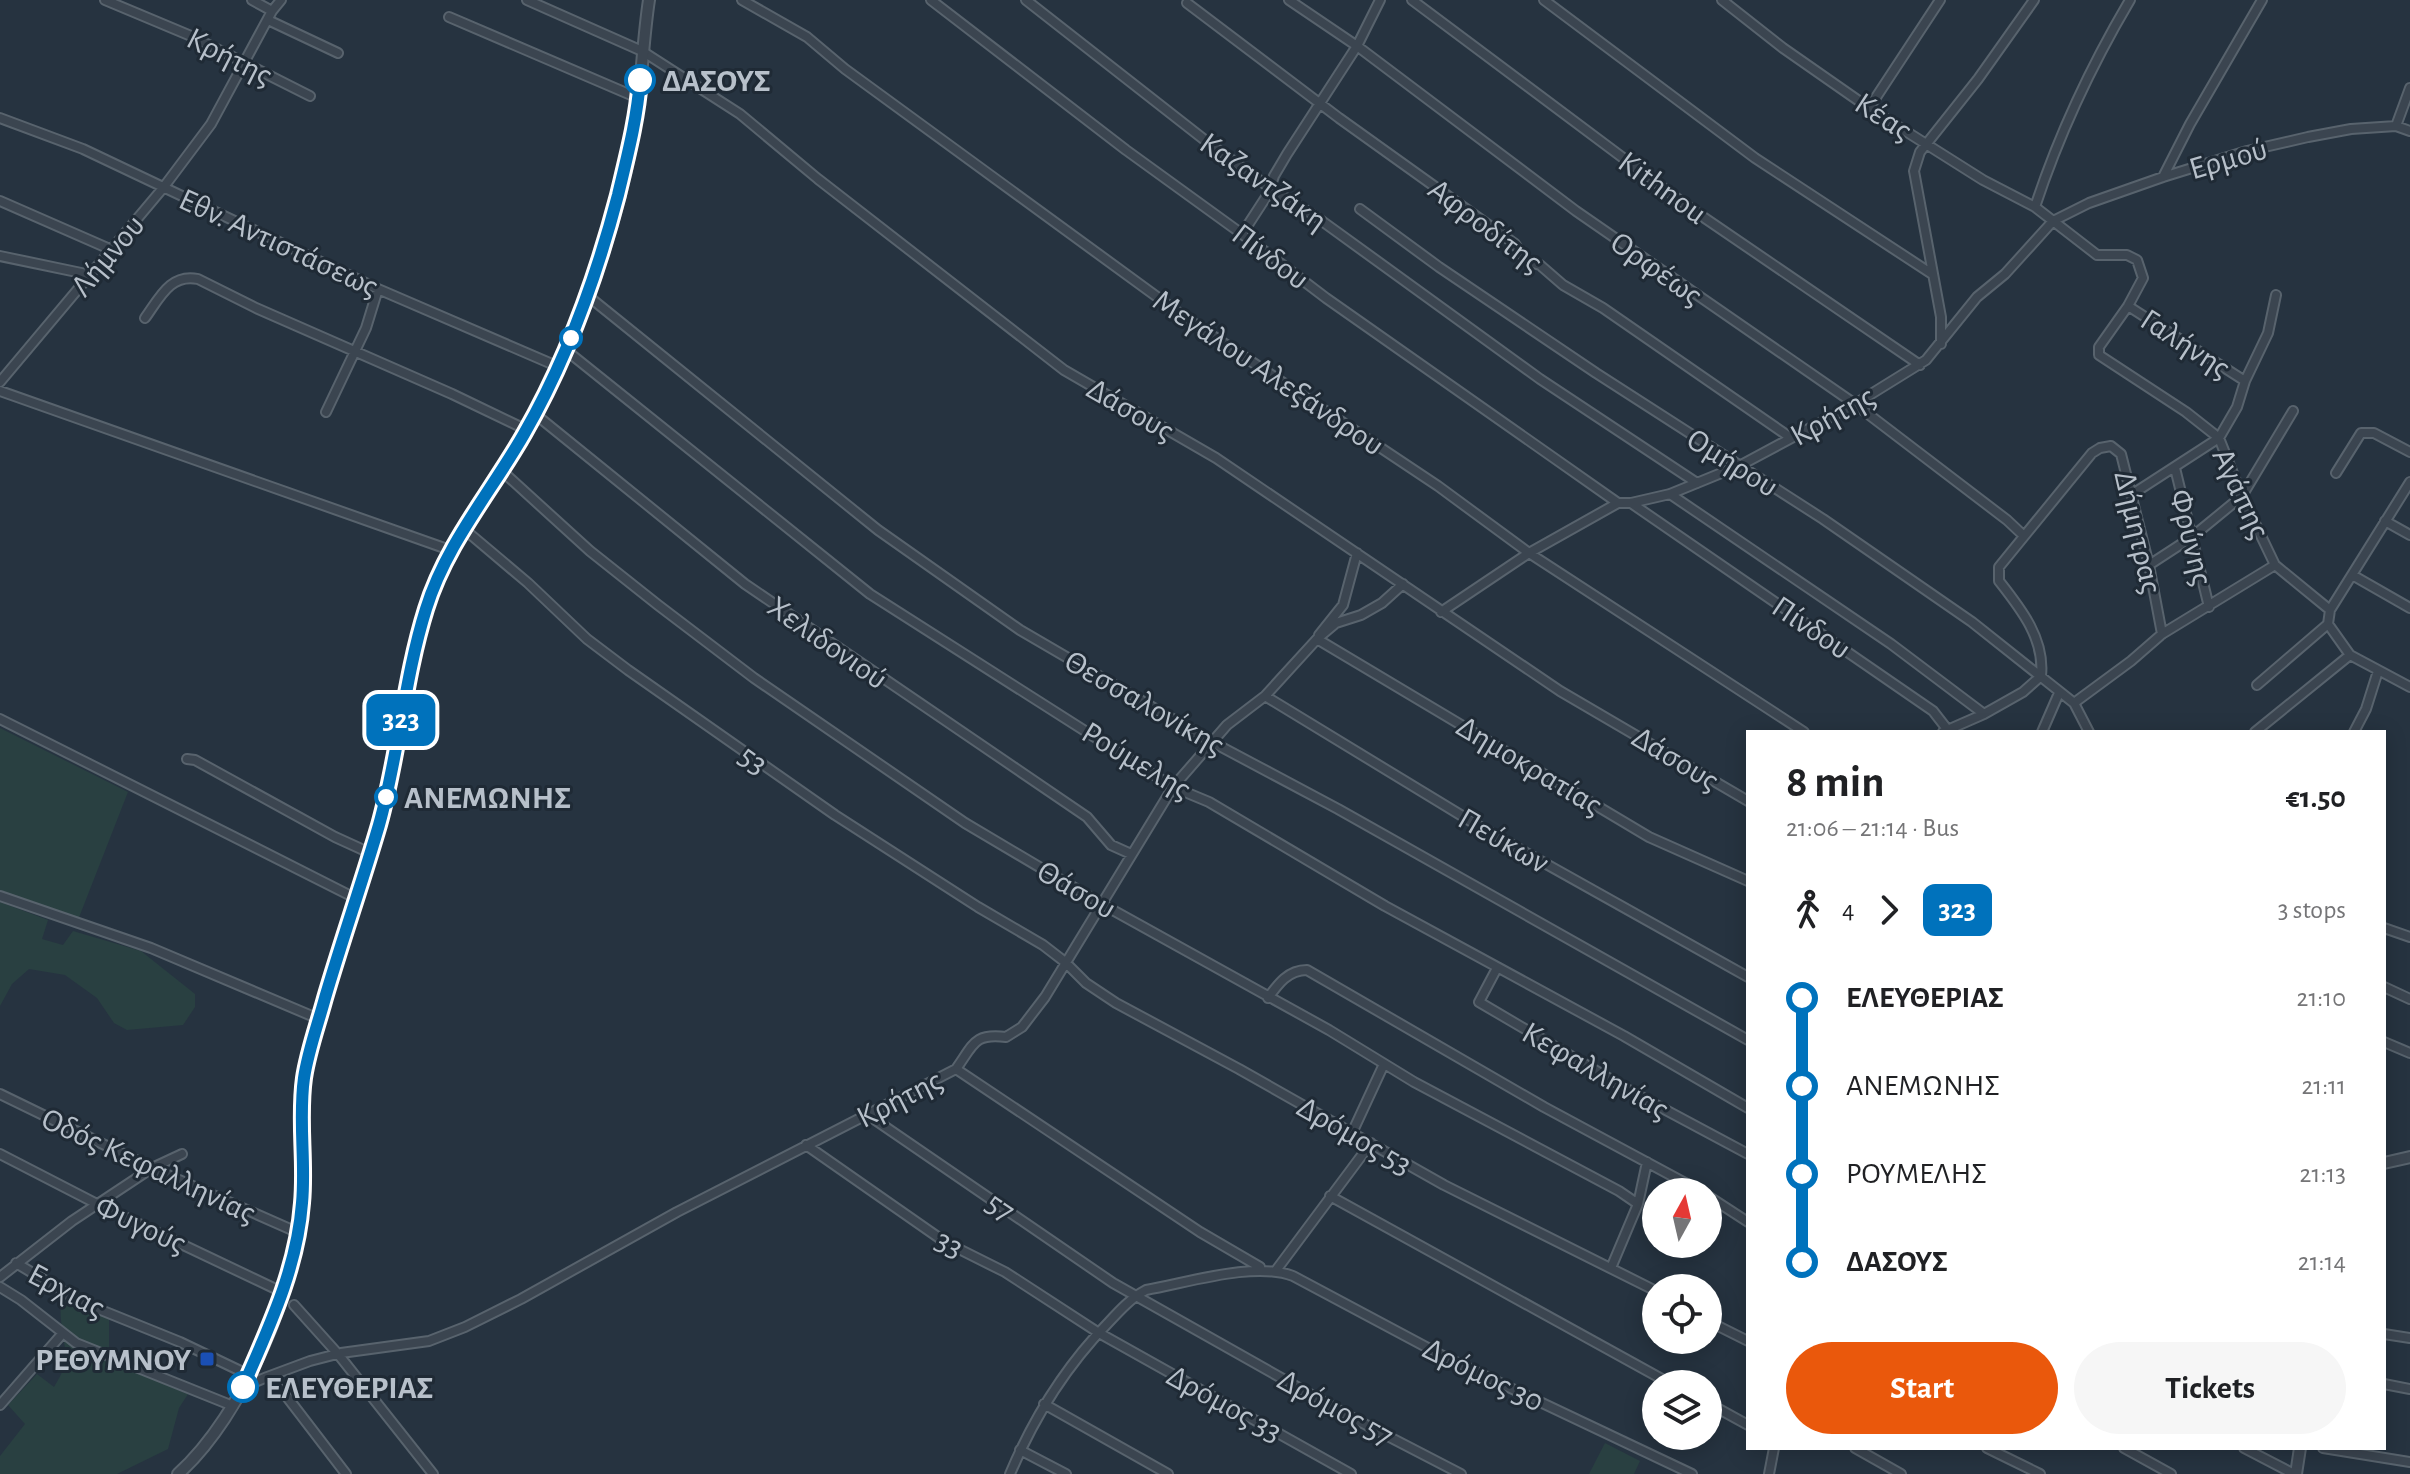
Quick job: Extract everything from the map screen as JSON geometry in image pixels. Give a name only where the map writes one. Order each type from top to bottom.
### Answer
[{"type":"street","name":"Κρήτης","points":[[105,0],[191,36],[310,96]]},
{"type":"street","points":[[252,0],[270,16],[338,53]]},
{"type":"street","name":"Λήμνου","points":[[0,382],[163,188],[211,124],[281,0]]},
{"type":"street","name":"Δάσους","points":[[527,0],[642,51],[740,114],[818,179],[1064,370],[1216,458],[1560,691],[1746,800]]},
{"type":"street","name":"Μεγάλου Αλεξάνδρου","points":[[742,0],[807,37],[845,69],[1198,326],[1438,486],[1529,553],[1801,730]]},
{"type":"street","name":"Πίνδου","points":[[931,0],[1126,150],[1437,378],[1618,503]]},
{"type":"street","name":"Καζαντζάκη","points":[[1026,0],[1270,188],[1315,216],[1540,379],[1697,483]]},
{"type":"street","name":"Ορφέως","points":[[1289,0],[1357,46],[1576,211],[1855,404],[2024,536]]},
{"type":"street","points":[[1242,234],[1287,154],[1357,46],[1380,0]]},
{"type":"street","name":"Κithnou","points":[[1412,0],[1690,208],[1920,365]]},
{"type":"street","points":[[1544,0],[1755,158],[1932,274]]},
{"type":"street","name":"Κέας","points":[[1722,0],[1783,48],[1869,108],[1983,180],[2035,207],[2097,255],[2127,255],[2137,260],[2143,278],[2128,306]]},
{"type":"street","points":[[1869,108],[1940,0]]},
{"type":"street","points":[[1941,345],[1941,317],[1914,171],[1920,152],[2034,0]]},
{"type":"street","points":[[2035,207],[2080,91],[2130,0]]},
{"type":"street","points":[[2163,177],[2262,0]]},
{"type":"street","points":[[178,1474],[213,1435],[233,1406],[249,1375],[293,1264],[303,1183],[304,1077],[389,783],[415,647],[432,591],[450,550],[527,430],[567,351],[588,296],[631,144],[647,1]]},
{"type":"street","name":"Αφροδίτης","points":[[1187,3],[1515,244],[1526,261],[1540,265],[1563,285],[1603,308],[1791,438]]},
{"type":"street","points":[[449,17],[638,98]]},
{"type":"street","points":[[2396,126],[2410,88]]},
{"type":"street","name":"Εθν. Αντιστάσεως","points":[[0,118],[83,149],[378,289],[559,367]]},
{"type":"street","name":"Ερμού","points":[[2053,221],[2089,203],[2247,151],[2351,129],[2396,126],[2410,131]]},
{"type":"street","points":[[0,201],[112,250]]},
{"type":"street","name":"Ομήρου","points":[[1360,209],[1439,267],[1596,373],[1741,465],[1972,622],[2074,703],[2088,730]]},
{"type":"street","name":"Κρήτης","points":[[1441,612],[1529,553],[1618,503],[1670,494],[1741,465],[1920,365],[1941,345],[1977,297],[2005,274],[2053,221]]},
{"type":"street","points":[[0,256],[91,275]]},
{"type":"street","points":[[145,318],[172,282],[189,277],[527,430]]},
{"type":"street","points":[[326,412],[355,351],[378,289]]},
{"type":"street","points":[[2131,495],[2219,438],[2237,407],[2245,381],[2268,333],[2276,295]]},
{"type":"street","name":"Θεσσαλονίκης","points":[[588,296],[878,530],[1020,630],[1212,742],[1338,809],[1746,1039]]},
{"type":"street","name":"Αγάπης","points":[[2128,306],[2098,350],[2104,360],[2186,412],[2219,438],[2275,565],[2330,610]]},
{"type":"street","name":"Γαλήνης","points":[[2128,306],[2245,381]]},
{"type":"street","name":"Ρούμελης","points":[[567,351],[870,594],[1173,787],[1209,802],[1385,906],[1624,1036],[1746,1107]]},
{"type":"street","points":[[0,391],[450,550]]},
{"type":"street","points":[[2149,565],[2192,537],[2242,496],[2293,411]]},
{"type":"street","name":"Χελιδονιού","points":[[535,414],[745,584],[1087,817],[1111,845],[1131,854]]},
{"type":"street","points":[[2336,473],[2361,433],[2374,433],[2408,451],[2410,440]]},
{"type":"street","name":"Δήμητρας","points":[[2024,536],[2072,475],[2100,448],[2111,446],[2121,454],[2149,565],[2162,634]]},
{"type":"street","name":"Φρύνης","points":[[2175,468],[2209,607]]},
{"type":"street","name":"Θάσου","points":[[502,471],[590,551],[754,678],[965,823],[1384,1064],[1582,1170],[1638,1204]]},
{"type":"street","points":[[2257,685],[2328,624],[2330,610],[2410,482]]},
{"type":"street","points":[[1670,494],[1891,644],[1984,714]]},
{"type":"street","name":"Πίνδου","points":[[1631,503],[1933,711],[1944,730]]},
{"type":"street","points":[[2385,521],[2410,535]]},
{"type":"street","name":"53","points":[[464,529],[528,583],[587,639],[628,670],[835,815],[1043,945],[1065,962]]},
{"type":"street","points":[[1947,730],[2023,692],[2041,676],[2041,650],[2019,606],[1999,581],[1999,567],[2024,536]]},
{"type":"street","points":[[1317,639],[1343,605],[1357,553]]},
{"type":"street","points":[[2074,703],[2162,634],[2275,565]]},
{"type":"street","points":[[2354,576],[2410,608]]},
{"type":"street","name":"Κρήτης","points":[[243,1387],[338,1354],[429,1341],[465,1327],[806,1145],[956,1069],[976,1041],[988,1035],[1006,1037],[1022,1027],[1045,997],[1173,787],[1227,725],[1265,696],[1317,639],[1336,623],[1361,615],[1382,603],[1403,584]]},
{"type":"street","points":[[2328,624],[2350,655],[2410,687]]},
{"type":"street","name":"Δημοκρατίας","points":[[1317,639],[1649,837],[1746,880]]},
{"type":"street","points":[[2257,730],[2350,655]]},
{"type":"street","points":[[2355,730],[2366,709],[2378,671]]},
{"type":"street","points":[[2043,730],[2059,693]]},
{"type":"street","name":"Πεύκων","points":[[1265,696],[1482,828],[1746,976]]},
{"type":"street","points":[[0,719],[355,898]]},
{"type":"street","points":[[187,759],[195,760],[370,853]]},
{"type":"street","points":[[0,896],[151,948],[319,1019]]},
{"type":"street","points":[[2386,929],[2410,937]]},
{"type":"street","name":"Δρόμος 53","points":[[1065,962],[1086,983],[1116,1003],[1444,1185],[1642,1284]]},
{"type":"street","name":"Κεφαλληνίας","points":[[1497,968],[1479,1002],[1632,1092],[1746,1153]]},
{"type":"street","points":[[1268,998],[1287,976],[1298,970],[1307,970],[1544,1107],[1676,1178]]},
{"type":"street","points":[[2386,988],[2410,999]]},
{"type":"street","points":[[2386,1043],[2410,1053]]},
{"type":"street","points":[[1352,1133],[1384,1064]]},
{"type":"street","name":"Δρόμος 30","points":[[956,1069],[1254,1266],[1273,1269],[1324,1291],[1443,1356],[1692,1474]]},
{"type":"street","name":"Οδός Κεφαλληνίας","points":[[0,1094],[152,1168],[299,1233]]},
{"type":"street","name":"57","points":[[868,1115],[1113,1283],[1255,1362]]},
{"type":"street","points":[[1010,1474],[1044,1404],[1099,1333],[1136,1295],[1146,1290],[1244,1271],[1273,1269],[1371,1143]]},
{"type":"street","name":"33","points":[[806,1145],[945,1242],[1005,1272],[1099,1333]]},
{"type":"street","name":"Φυγούς","points":[[0,1154],[282,1292]]},
{"type":"street","points":[[0,1277],[97,1204],[152,1168],[182,1154]]},
{"type":"street","points":[[2386,1163],[2410,1157]]},
{"type":"street","points":[[1611,1268],[1638,1204],[1647,1162]]},
{"type":"street","points":[[1330,1196],[1646,1370]]},
{"type":"street","points":[[1722,1205],[1746,1221]]},
{"type":"street","name":"Ερχιας","points":[[16,1263],[81,1302],[180,1342],[249,1375]]},
{"type":"street","points":[[0,1287],[90,1350],[233,1406]]},
{"type":"street","points":[[294,1305],[338,1354],[433,1474]]},
{"type":"street","points":[[1722,1328],[1746,1340]]},
{"type":"street","points":[[0,1405],[63,1333]]},
{"type":"street","name":"Δρόμος 33","points":[[1099,1333],[1351,1474]]},
{"type":"street","points":[[2386,1334],[2410,1338]]},
{"type":"street","name":"Δρόμος 57","points":[[1255,1362],[1347,1415],[1461,1474]]},
{"type":"street","points":[[267,1377],[284,1393],[346,1474]]},
{"type":"street","points":[[2386,1384],[2410,1389]]},
{"type":"street","points":[[1044,1404],[1168,1474]]},
{"type":"street","points":[[1722,1411],[1746,1424]]},
{"type":"street","points":[[1020,1450],[1066,1474]]},
{"type":"street","points":[[1769,1474],[1774,1450]]},
{"type":"street","points":[[1859,1450],[1901,1474]]},
{"type":"street","points":[[1991,1450],[2040,1474]]},
{"type":"street","points":[[2128,1450],[2171,1474]]},
{"type":"street","points":[[2248,1450],[2295,1474],[2300,1450]]},
{"type":"street","points":[[2335,1450],[2410,1462]]},
{"type":"green space","points":[[0,728],[128,792],[78,920],[0,890]]},
{"type":"green space","points":[[0,902],[48,920],[42,939],[63,945],[73,931],[141,951],[195,994],[195,1007],[183,1025],[127,1030],[114,1023],[97,998],[65,975],[29,969],[12,984],[0,1006]]},
{"type":"green space","points":[[61,1295],[109,1318],[109,1361],[188,1394],[179,1408],[168,1449],[117,1474],[0,1474],[0,1456],[25,1424],[8,1405],[37,1374],[54,1387],[64,1368],[66,1354]]},
{"type":"green space","points":[[1605,1443],[1640,1461],[1634,1474],[1589,1474]]},
{"type":"bus line","name":"323","points":[[243,1387],[271,1324],[298,1246],[303,1200],[301,1129],[304,1077],[379,825],[425,609],[450,550],[517,447],[567,351],[607,235],[631,144],[640,80]]},
{"type":"place","name":"ΔΑΣΟΥΣ","points":[[640,80]]},
{"type":"place","name":"ΑΝΕΜΩΝΗΣ","points":[[386,797]]},
{"type":"place","name":"ΡΕΘΥΜΝΟΥ","points":[[207,1359]]},
{"type":"place","name":"ΕΛΕΥΘΕΡΙΑΣ","points":[[243,1387]]}]
